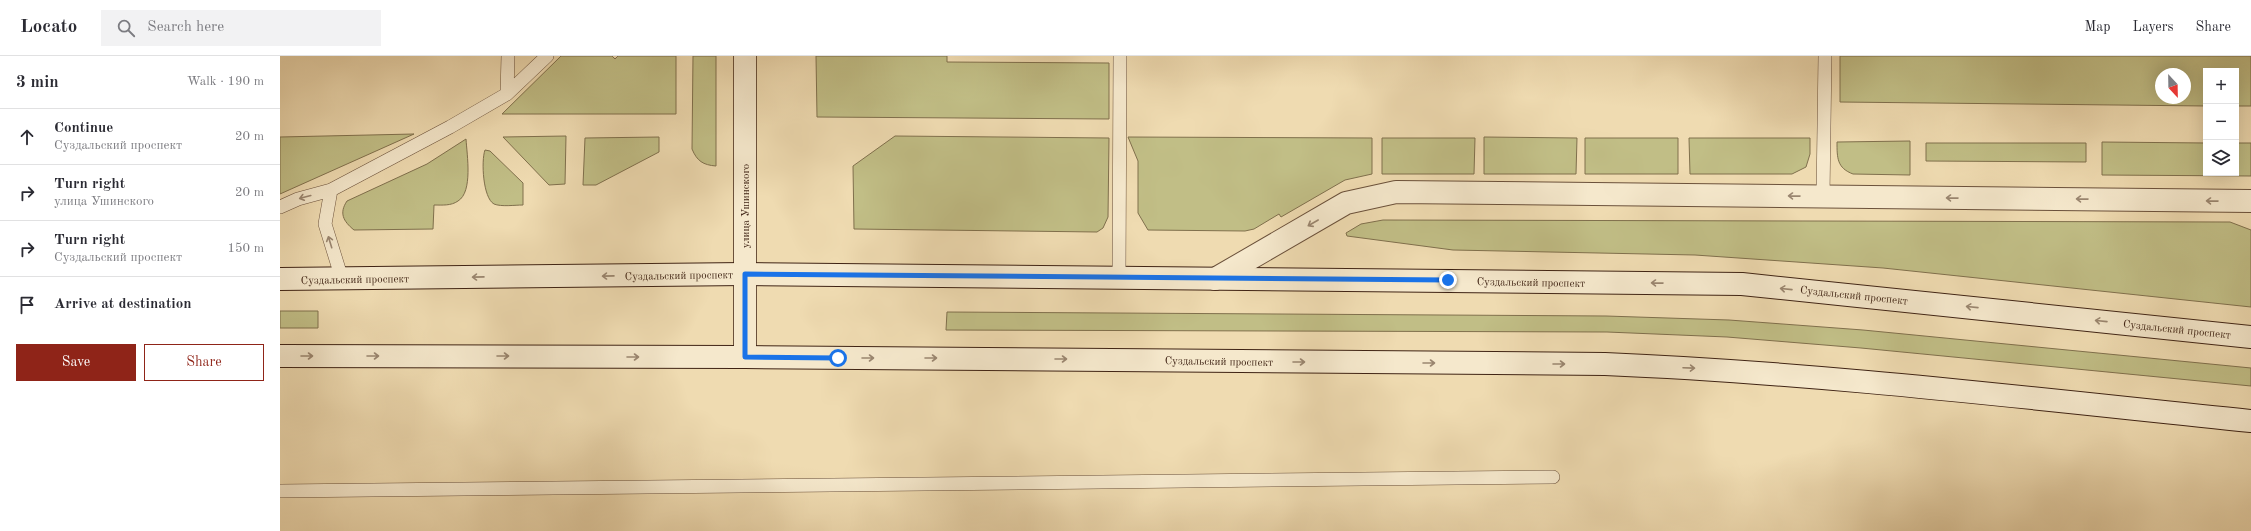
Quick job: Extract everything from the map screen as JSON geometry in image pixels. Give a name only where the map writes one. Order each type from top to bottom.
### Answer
[{"type":"main road","name":"улица Ушинского","points":[[745,56],[745,357]]},
{"type":"main road","points":[[1215,279],[1346,204],[1396,192],[2251,201]]},
{"type":"main road","name":"Суздальский проспект","points":[[280,279],[745,274],[1119,279],[1742,284],[2251,337]]},
{"type":"main road","name":"Суздальский проспект","points":[[280,356],[745,357],[1652,366],[1723,369],[1822,377],[2251,422]]},
{"type":"lane","points":[[507,94],[508,56]]},
{"type":"lane","points":[[280,207],[298,199],[331,190],[450,127],[507,94],[547,56]]},
{"type":"lane","points":[[1119,279],[1120,56]]},
{"type":"lane","points":[[1823,196],[1825,56]]},
{"type":"lane","points":[[331,190],[325,224],[342,279]]},
{"type":"lane","points":[[280,491],[1553,477]]},
{"type":"shaded area","points":[[561,56],[612,56],[615,59],[618,56],[676,56],[676,114],[502,114]]},
{"type":"shaded area","points":[[693,56],[716,56],[716,166],[707,165],[701,162],[696,157],[692,149]]},
{"type":"shaded area","points":[[816,56],[947,56],[947,62],[1109,63],[1109,119],[817,117]]},
{"type":"shaded area","points":[[1840,56],[2251,56],[2251,106],[2239,106],[2239,68],[2203,68],[2203,106],[1840,102]]},
{"type":"shaded area","points":[[414,134],[280,194],[280,137]]},
{"type":"shaded area","points":[[566,136],[565,184],[549,185],[503,137]]},
{"type":"shaded area","points":[[895,136],[1109,138],[1108,217],[1103,228],[1097,232],[854,229],[853,166]]},
{"type":"shaded area","points":[[659,137],[659,152],[596,185],[583,185],[585,138]]},
{"type":"shaded area","points":[[1128,137],[1372,138],[1372,174],[1345,180],[1281,217],[1279,214],[1254,229],[1245,231],[1148,230],[1138,213],[1138,161]]},
{"type":"shaded area","points":[[1484,137],[1577,138],[1576,174],[1484,174]]},
{"type":"shaded area","points":[[1382,138],[1475,138],[1474,174],[1382,174]]},
{"type":"shaded area","points":[[1585,138],[1678,138],[1678,174],[1585,174]]},
{"type":"shaded area","points":[[1689,138],[1810,138],[1810,154],[1806,167],[1792,174],[1690,174]]},
{"type":"shaded area","points":[[466,139],[468,173],[466,190],[463,196],[455,203],[434,205],[433,229],[354,230],[347,223],[343,217],[343,209],[347,201],[427,164]]},
{"type":"shaded area","points":[[1910,141],[1910,175],[1853,174],[1844,169],[1839,162],[1837,142]]},
{"type":"shaded area","points":[[2102,142],[2203,143],[2203,176],[2102,175]]},
{"type":"shaded area","points":[[1926,143],[2086,143],[2086,162],[1926,161]]},
{"type":"shaded area","points":[[2239,143],[2251,143],[2251,176],[2239,176]]},
{"type":"shaded area","points":[[485,150],[490,151],[523,183],[523,205],[500,205],[494,204],[490,200],[485,187],[483,170]]},
{"type":"shaded area","points":[[1383,220],[2230,222],[2251,230],[2251,307],[1883,268],[1695,255],[1453,250],[1347,236],[1346,233],[1361,224]]},
{"type":"shaded area","points":[[280,311],[318,311],[318,328],[280,328]]},
{"type":"shaded area","points":[[947,312],[1606,316],[1729,320],[1863,330],[2251,368],[2251,386],[1861,348],[1727,337],[1607,332],[946,330]]},
{"type":"route","points":[[838,358],[745,357],[745,274],[1119,279],[1448,280]]}]
